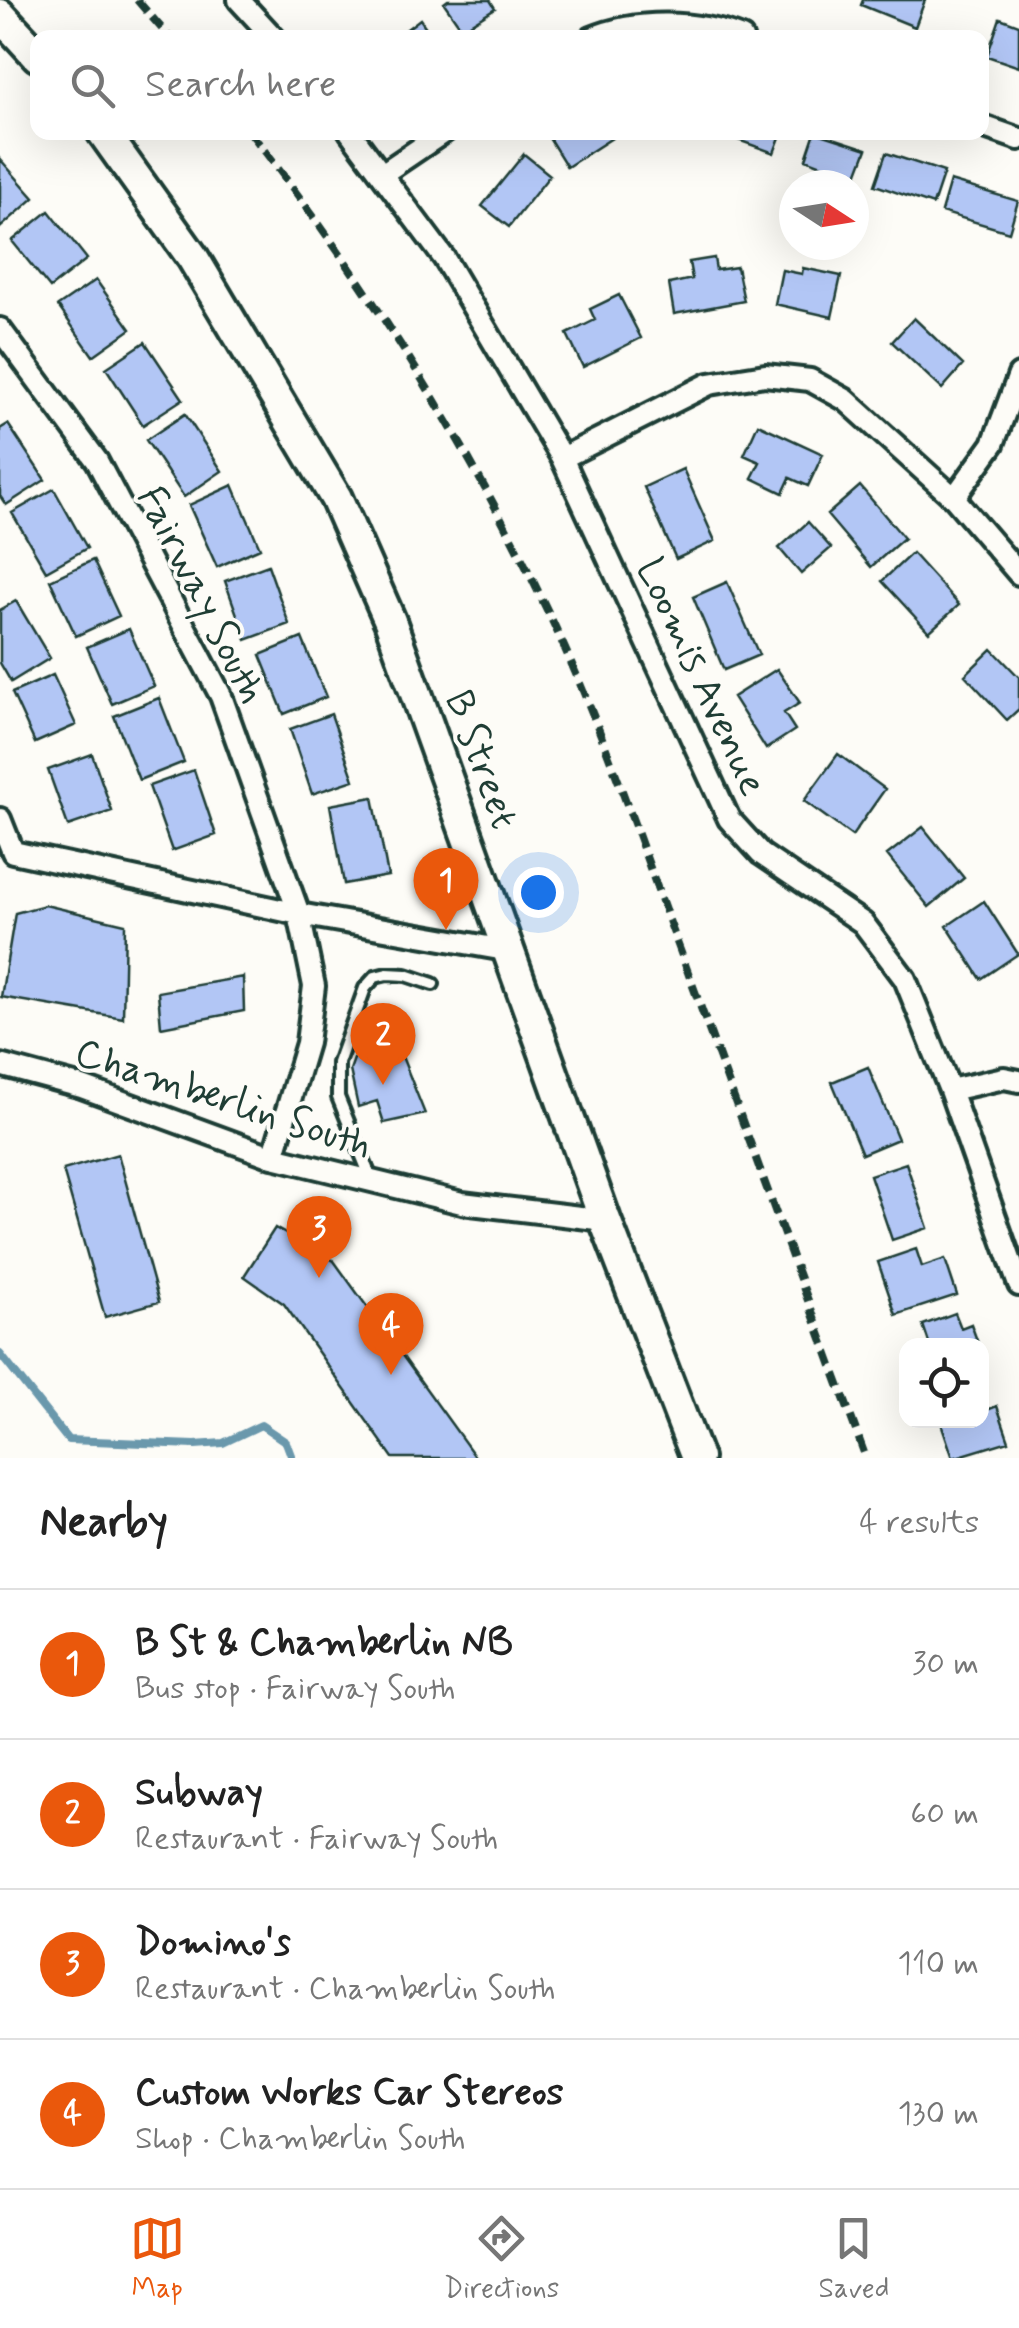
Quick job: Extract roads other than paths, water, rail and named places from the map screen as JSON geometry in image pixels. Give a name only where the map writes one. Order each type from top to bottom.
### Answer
[{"type":"main road","points":[[0,15],[30,47]]},
{"type":"main road","name":"B Street","points":[[108,140],[193,258],[336,498],[390,620],[605,1220],[697,1458]]},
{"type":"street","points":[[248,3],[268,30]]},
{"type":"street","points":[[618,30],[660,24],[720,30]]},
{"type":"street","points":[[989,128],[1019,139]]},
{"type":"street","name":"Loomis Avenue","points":[[356,140],[444,258],[562,458],[729,819],[761,854],[863,923],[905,979],[950,1090],[1019,1284]]},
{"type":"street","points":[[382,174],[432,140]]},
{"type":"street","name":"Fairway South","points":[[0,328],[97,461],[221,696],[299,914],[314,986],[307,1042],[273,1157]]},
{"type":"street","points":[[562,458],[709,384],[765,375],[810,380],[846,400],[954,498],[1019,574]]},
{"type":"street","points":[[954,498],[993,444],[1019,375]]},
{"type":"street","points":[[0,819],[13,852],[299,914],[511,952]]},
{"type":"street","name":"Chamberlin South","points":[[0,1065],[82,1087],[273,1157],[462,1203],[605,1220]]},
{"type":"street","points":[[950,1090],[1004,1078],[1019,1081]]},
{"type":"lane","points":[[372,1181],[338,1097],[338,1063],[365,988],[376,977],[406,975],[433,984]]},
{"type":"waterway","points":[[0,1354],[68,1440],[223,1443],[261,1425],[286,1442],[292,1458]]},
{"type":"railway","points":[[137,0],[163,30]]},
{"type":"railway","points":[[256,140],[335,247],[413,365],[484,486],[549,614],[619,782],[866,1458]]},
{"type":"place","name":"B St & Chamberlin NB","points":[[446,930]]},
{"type":"place","name":"Subway","points":[[383,1085]]},
{"type":"place","name":"Domino's","points":[[319,1278]]},
{"type":"place","name":"Custom Works Car Stereos","points":[[391,1375]]}]
